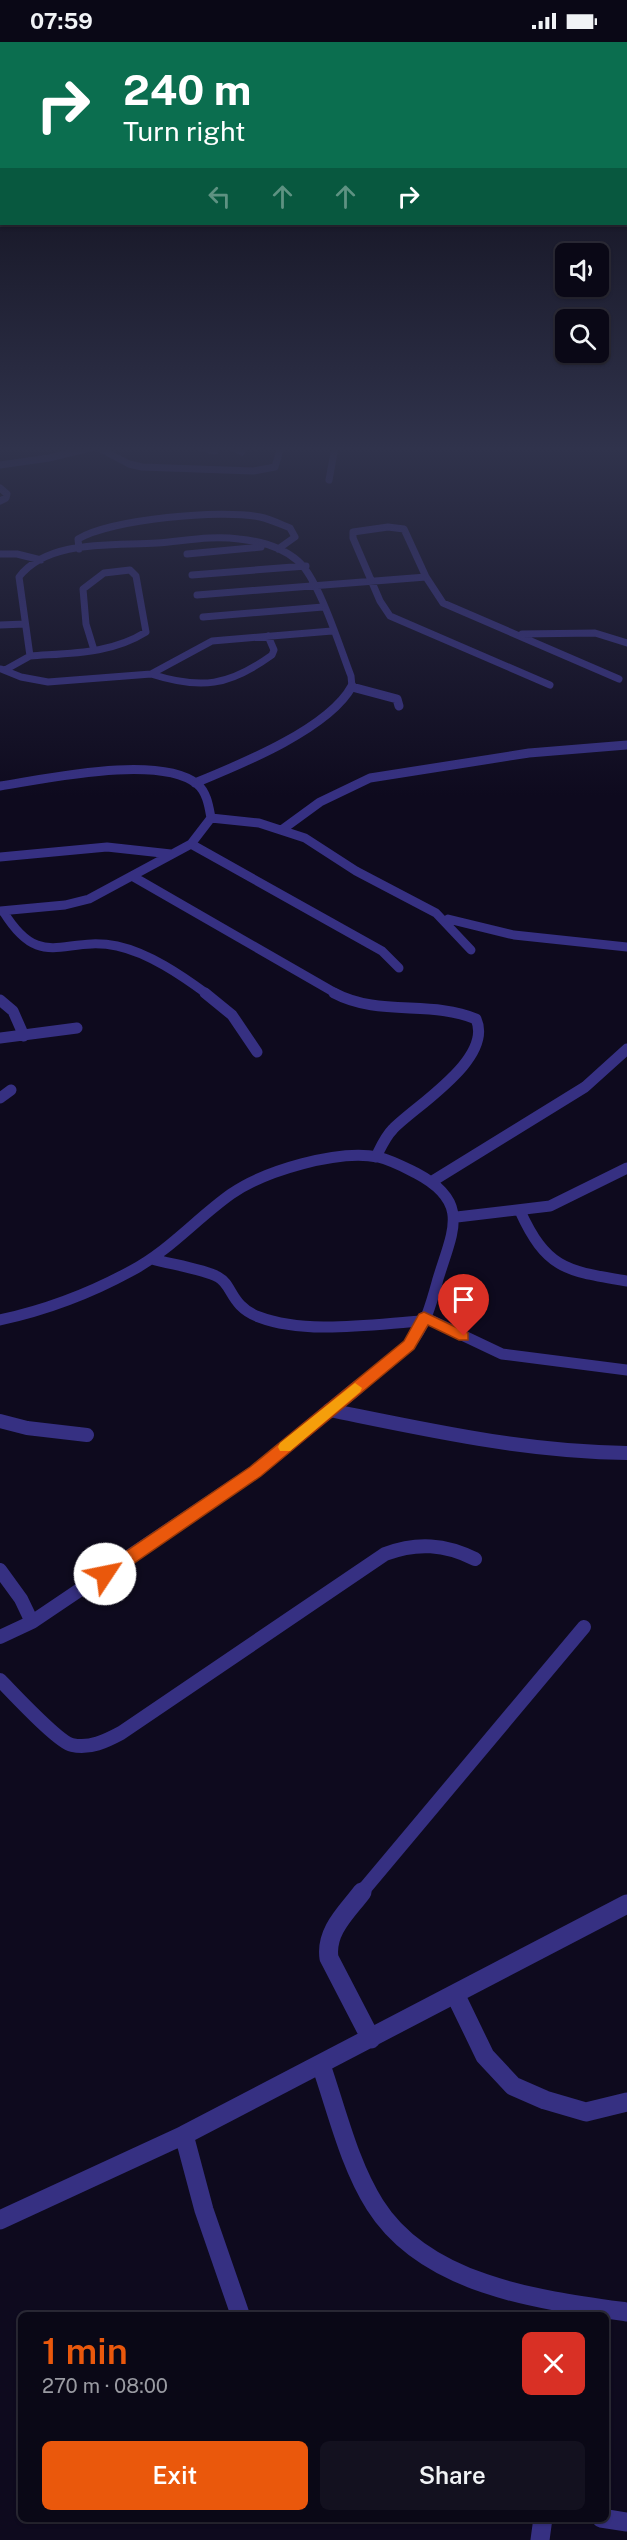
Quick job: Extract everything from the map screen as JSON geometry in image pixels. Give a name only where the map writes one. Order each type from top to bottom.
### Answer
[{"type":"street","points":[[30,656],[19,577],[23,571],[36,564]]},
{"type":"street","points":[[303,564],[315,585],[351,676],[352,687]]},
{"type":"street","points":[[365,564],[390,616],[550,685]]},
{"type":"street","points":[[420,564],[443,603],[520,634],[619,679]]},
{"type":"street","points":[[192,575],[306,566]]},
{"type":"street","points":[[3,669],[30,656],[94,650],[123,643],[146,632],[136,576],[130,570],[104,573],[83,589],[86,624],[94,650]]},
{"type":"street","points":[[197,595],[426,577]]},
{"type":"street","points":[[203,617],[323,607]]},
{"type":"street","points":[[0,625],[25,624]]},
{"type":"street","points":[[151,674],[208,642],[332,631]]},
{"type":"street","points":[[520,634],[601,634],[627,643]]},
{"type":"street","points":[[3,669],[21,677],[48,682],[151,674],[187,685],[212,685],[230,681],[272,655],[274,650],[268,636]]},
{"type":"street","points":[[352,687],[397,699],[399,706]]},
{"type":"street","points":[[195,783],[246,760],[318,721],[352,687]]},
{"type":"street","points":[[283,829],[320,802],[370,778],[528,753],[627,745]]},
{"type":"street","points":[[0,786],[86,774],[147,770],[179,774],[195,783],[206,797],[211,818]]},
{"type":"street","points":[[211,818],[242,820],[283,829],[306,839],[364,875],[418,900],[444,917],[476,928],[535,940],[627,947]]},
{"type":"street","points":[[211,818],[191,844],[80,902],[2,911],[17,934],[37,947],[105,944],[152,960],[228,1011],[257,1052]]},
{"type":"street","points":[[191,844],[382,951],[399,968]]},
{"type":"street","points":[[0,857],[84,848],[136,848],[171,854]]},
{"type":"street","points":[[132,876],[334,993],[382,1008],[459,1012],[478,1022],[473,1050],[456,1074],[433,1098],[396,1126],[376,1157]]},
{"type":"street","points":[[444,917],[471,950]]},
{"type":"street","points":[[0,1000],[9,1005],[18,1017],[24,1036]]},
{"type":"street","points":[[0,1038],[77,1028]]},
{"type":"street","points":[[431,1182],[585,1087],[608,1069],[627,1049]]},
{"type":"street","points":[[0,1098],[11,1090]]},
{"type":"street","points":[[0,1320],[40,1312],[72,1301],[152,1259],[223,1202],[251,1183],[334,1159],[376,1157],[431,1182],[449,1199],[457,1217],[424,1319],[409,1345],[248,1477],[32,1622],[0,1637]]},
{"type":"street","points":[[457,1217],[550,1206],[627,1168]]},
{"type":"street","points":[[520,1211],[537,1245],[556,1266],[572,1272],[627,1281]]},
{"type":"street","points":[[152,1259],[219,1277],[235,1302],[244,1311],[281,1324],[424,1319],[502,1354],[627,1370]]},
{"type":"street","points":[[330,1410],[454,1435],[521,1445],[594,1454],[627,1453]]},
{"type":"street","points":[[0,1421],[56,1432],[87,1435]]},
{"type":"street","points":[[0,1680],[66,1743],[74,1746],[93,1746],[121,1732],[385,1554],[407,1546],[432,1545],[455,1549],[475,1559]]},
{"type":"street","points":[[0,1570],[21,1599],[32,1622]]},
{"type":"street","points":[[371,2038],[329,1958],[327,1945],[331,1933],[377,1872],[584,1627]]},
{"type":"street","points":[[0,2220],[184,2135],[627,1904]]},
{"type":"street","points":[[455,1994],[485,2056],[513,2086],[545,2100],[586,2112],[627,2102]]},
{"type":"street","points":[[321,2065],[376,2206],[403,2239],[434,2260],[486,2281],[581,2306],[627,2312]]},
{"type":"street","points":[[184,2135],[204,2210],[239,2312]]},
{"type":"street","points":[[609,2519],[627,2522]]},
{"type":"street","points":[[540,2540],[542,2522]]},
{"type":"slow traffic","points":[[285,1447],[355,1388]]},
{"type":"route","points":[[105,1574],[256,1471],[409,1345],[415,1338],[424,1317],[464,1336]]}]
